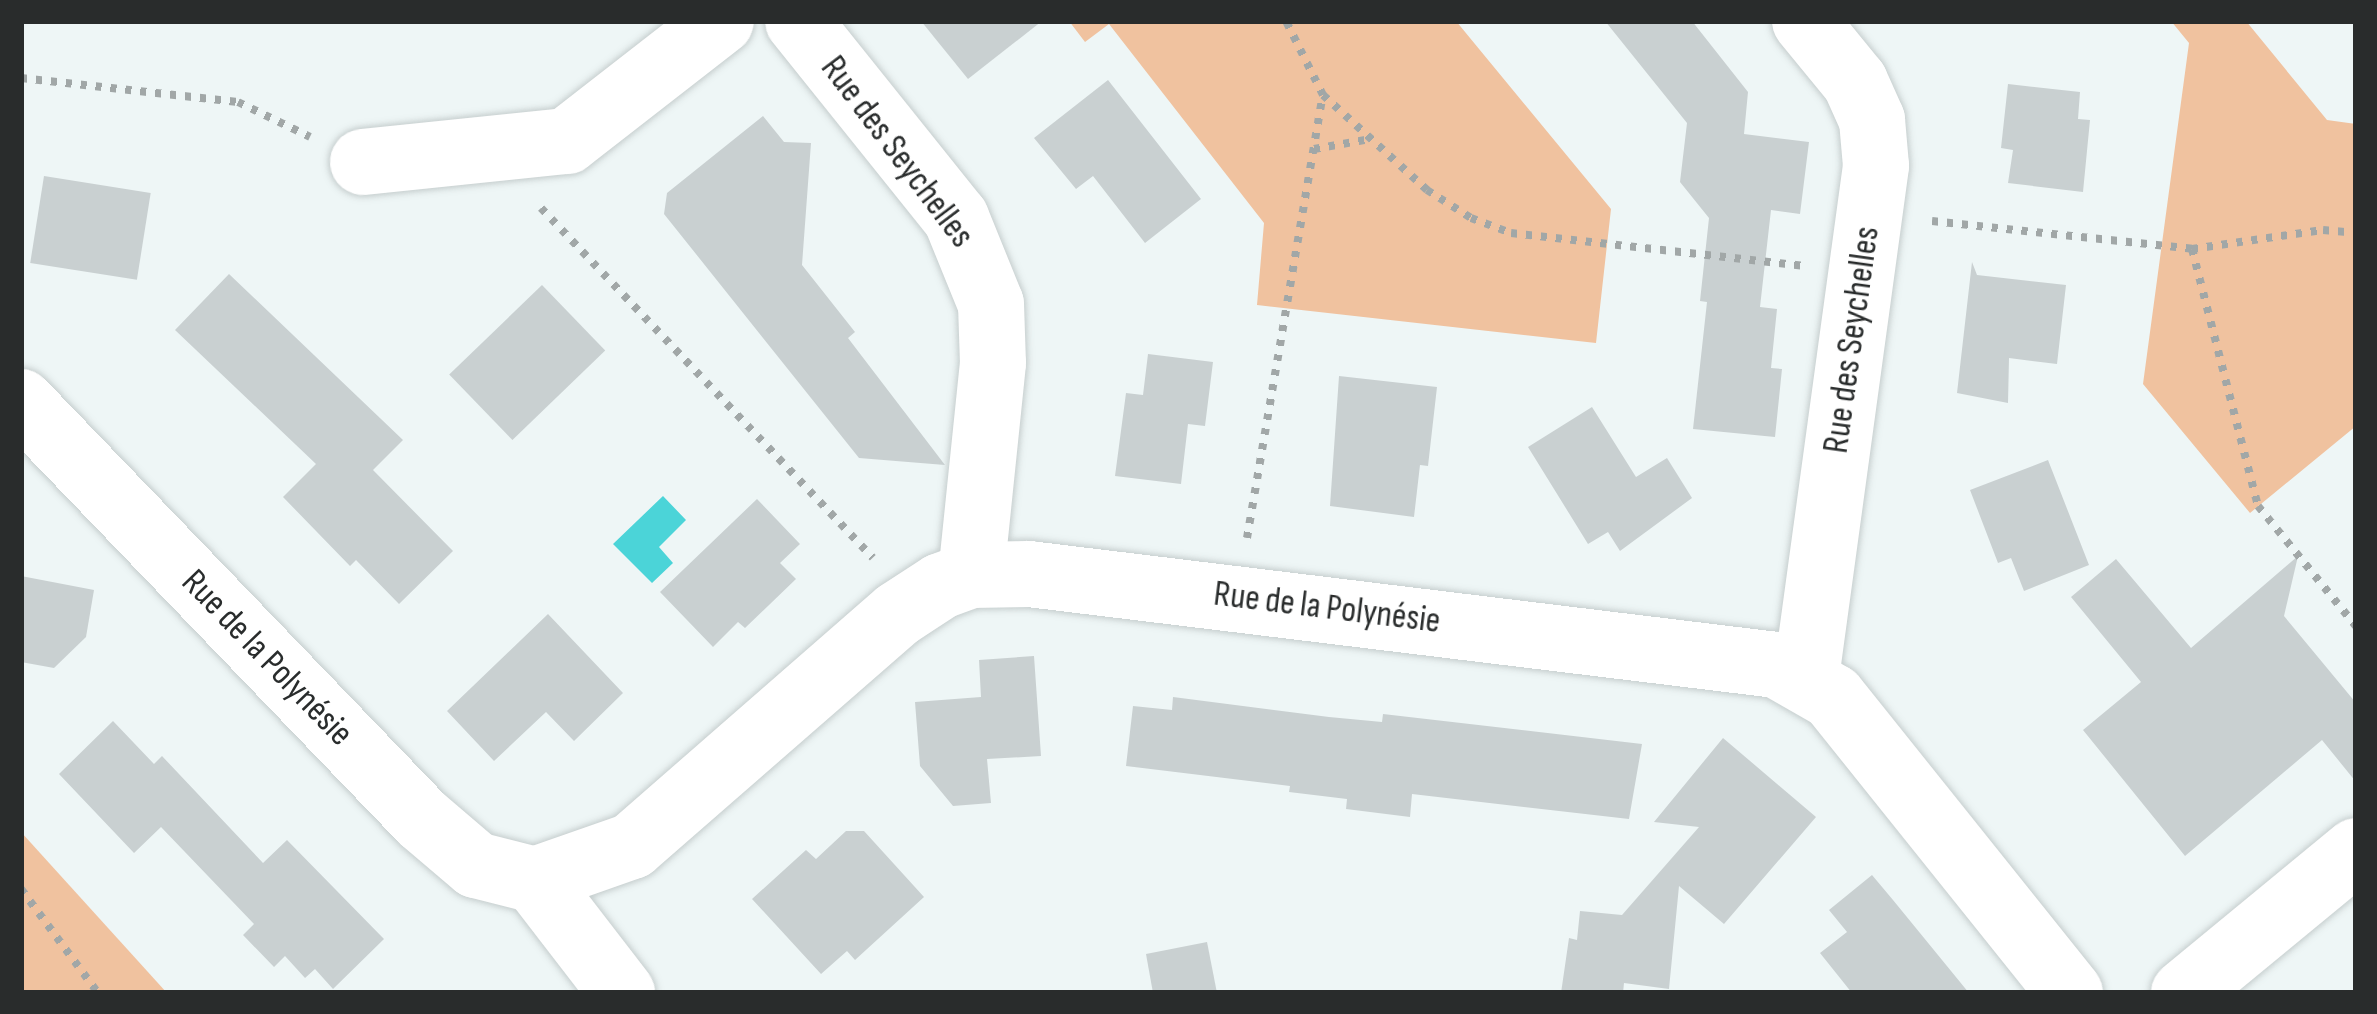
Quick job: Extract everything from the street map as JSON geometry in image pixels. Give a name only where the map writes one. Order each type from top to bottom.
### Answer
[{"type":"street","points":[[363,162],[567,141],[721,21]]},
{"type":"street","name":"Rue des Seychelles","points":[[798,21],[956,218],[992,304],[993,363],[943,588]]},
{"type":"street","name":"Rue des Seychelles","points":[[1805,21],[1855,82],[1872,120],[1876,166],[1806,678]]},
{"type":"street","name":"Rue de la Polynésie","points":[[21,402],[422,819],[476,865],[535,880]]},
{"type":"street","name":"Rue de la Polynésie","points":[[943,588],[1029,574],[1735,656],[1806,678],[1833,697],[1860,728],[2070,993]]},
{"type":"street","points":[[622,993],[535,880],[632,846],[943,588]]},
{"type":"street","points":[[2184,993],[2356,851]]},
{"type":"path","points":[[1286,21],[1323,95],[1427,190],[1471,218],[1511,232],[2192,249],[2323,230],[2356,233]]},
{"type":"path","points":[[21,78],[238,102],[363,162]]},
{"type":"path","points":[[1237,598],[1323,95]]},
{"type":"path","points":[[1314,149],[1371,139]]},
{"type":"path","points":[[485,150],[943,588]]},
{"type":"path","points":[[2192,249],[2258,506],[2356,626]]},
{"type":"path","points":[[21,889],[98,993]]},
{"type":"shaded area","points":[[1069,21],[1456,21],[1611,209],[1596,343],[1257,305],[1264,223],[1109,24],[1085,42]]},
{"type":"shaded area","points":[[2171,21],[2246,21],[2327,120],[2356,124],[2356,426],[2250,513],[2143,384],[2189,43]]},
{"type":"shaded area","points":[[21,832],[167,993],[21,993]]},
{"type":"water","points":[[663,496],[686,520],[659,547],[673,563],[652,583],[613,544]]},
{"type":"building","points":[[921,21],[1042,21],[968,79]]},
{"type":"building","points":[[1605,21],[1692,21],[1748,92],[1744,134],[1809,142],[1800,214],[1771,210],[1760,307],[1777,309],[1771,368],[1782,369],[1775,437],[1693,429],[1707,302],[1700,301],[1709,218],[1680,182],[1687,123]]},
{"type":"building","points":[[1108,80],[1201,199],[1145,243],[1093,176],[1076,189],[1034,138]]},
{"type":"building","points":[[2008,84],[2080,92],[2078,119],[2090,120],[2083,192],[2008,183],[2013,150],[2001,148]]},
{"type":"building","points":[[763,116],[784,142],[811,143],[802,265],[855,332],[848,338],[945,465],[859,458],[664,214],[667,193]]},
{"type":"building","points":[[44,176],[151,193],[137,280],[30,263]]},
{"type":"building","points":[[1972,262],[1977,275],[2066,285],[2057,364],[2009,358],[2008,403],[1957,393]]},
{"type":"building","points":[[229,274],[403,440],[373,470],[453,551],[399,604],[356,560],[350,566],[283,497],[316,464],[175,330]]},
{"type":"building","points":[[542,285],[605,350],[512,440],[449,375]]},
{"type":"building","points":[[1148,354],[1213,362],[1205,426],[1188,424],[1181,484],[1115,476],[1126,393],[1143,395]]},
{"type":"building","points":[[1339,376],[1437,387],[1428,466],[1420,465],[1414,517],[1330,506]]},
{"type":"building","points":[[1592,407],[1636,477],[1667,458],[1692,498],[1620,551],[1608,532],[1588,544],[1528,447]]},
{"type":"building","points":[[2048,460],[2089,565],[2024,591],[2011,558],[1998,563],[1970,490]]},
{"type":"building","points":[[757,499],[800,544],[780,563],[796,579],[745,628],[738,622],[713,647],[660,592]]},
{"type":"building","points":[[2298,556],[2284,616],[2356,703],[2356,782],[2322,740],[2185,856],[2083,730],[2141,682],[2071,597],[2116,559],[2191,648]]},
{"type":"building","points":[[21,576],[94,590],[86,637],[54,668],[21,662]]},
{"type":"building","points":[[548,614],[623,693],[574,741],[546,712],[494,761],[447,711]]},
{"type":"building","points":[[1034,656],[1041,756],[987,759],[991,803],[953,806],[920,766],[915,702],[981,697],[979,660]]},
{"type":"building","points":[[1173,697],[1329,717],[1382,722],[1383,714],[1642,744],[1629,819],[1412,794],[1410,817],[1346,809],[1347,799],[1289,792],[1290,786],[1126,766],[1133,706],[1172,710]]},
{"type":"building","points":[[113,721],[154,764],[162,756],[263,863],[287,840],[384,939],[333,989],[315,969],[305,978],[285,956],[274,967],[243,935],[254,924],[161,827],[134,853],[59,774]]},
{"type":"building","points":[[1723,738],[1816,817],[1724,924],[1679,886],[1669,989],[1624,983],[1623,993],[1561,993],[1569,938],[1577,940],[1580,911],[1622,915],[1699,827],[1654,822]]},
{"type":"building","points":[[846,831],[864,831],[924,897],[855,960],[847,951],[821,974],[752,899],[806,850],[816,859]]},
{"type":"building","points":[[1872,875],[1969,993],[1852,993],[1820,953],[1847,932],[1829,910]]},
{"type":"building","points":[[1207,942],[1217,993],[1153,993],[1146,954]]}]
